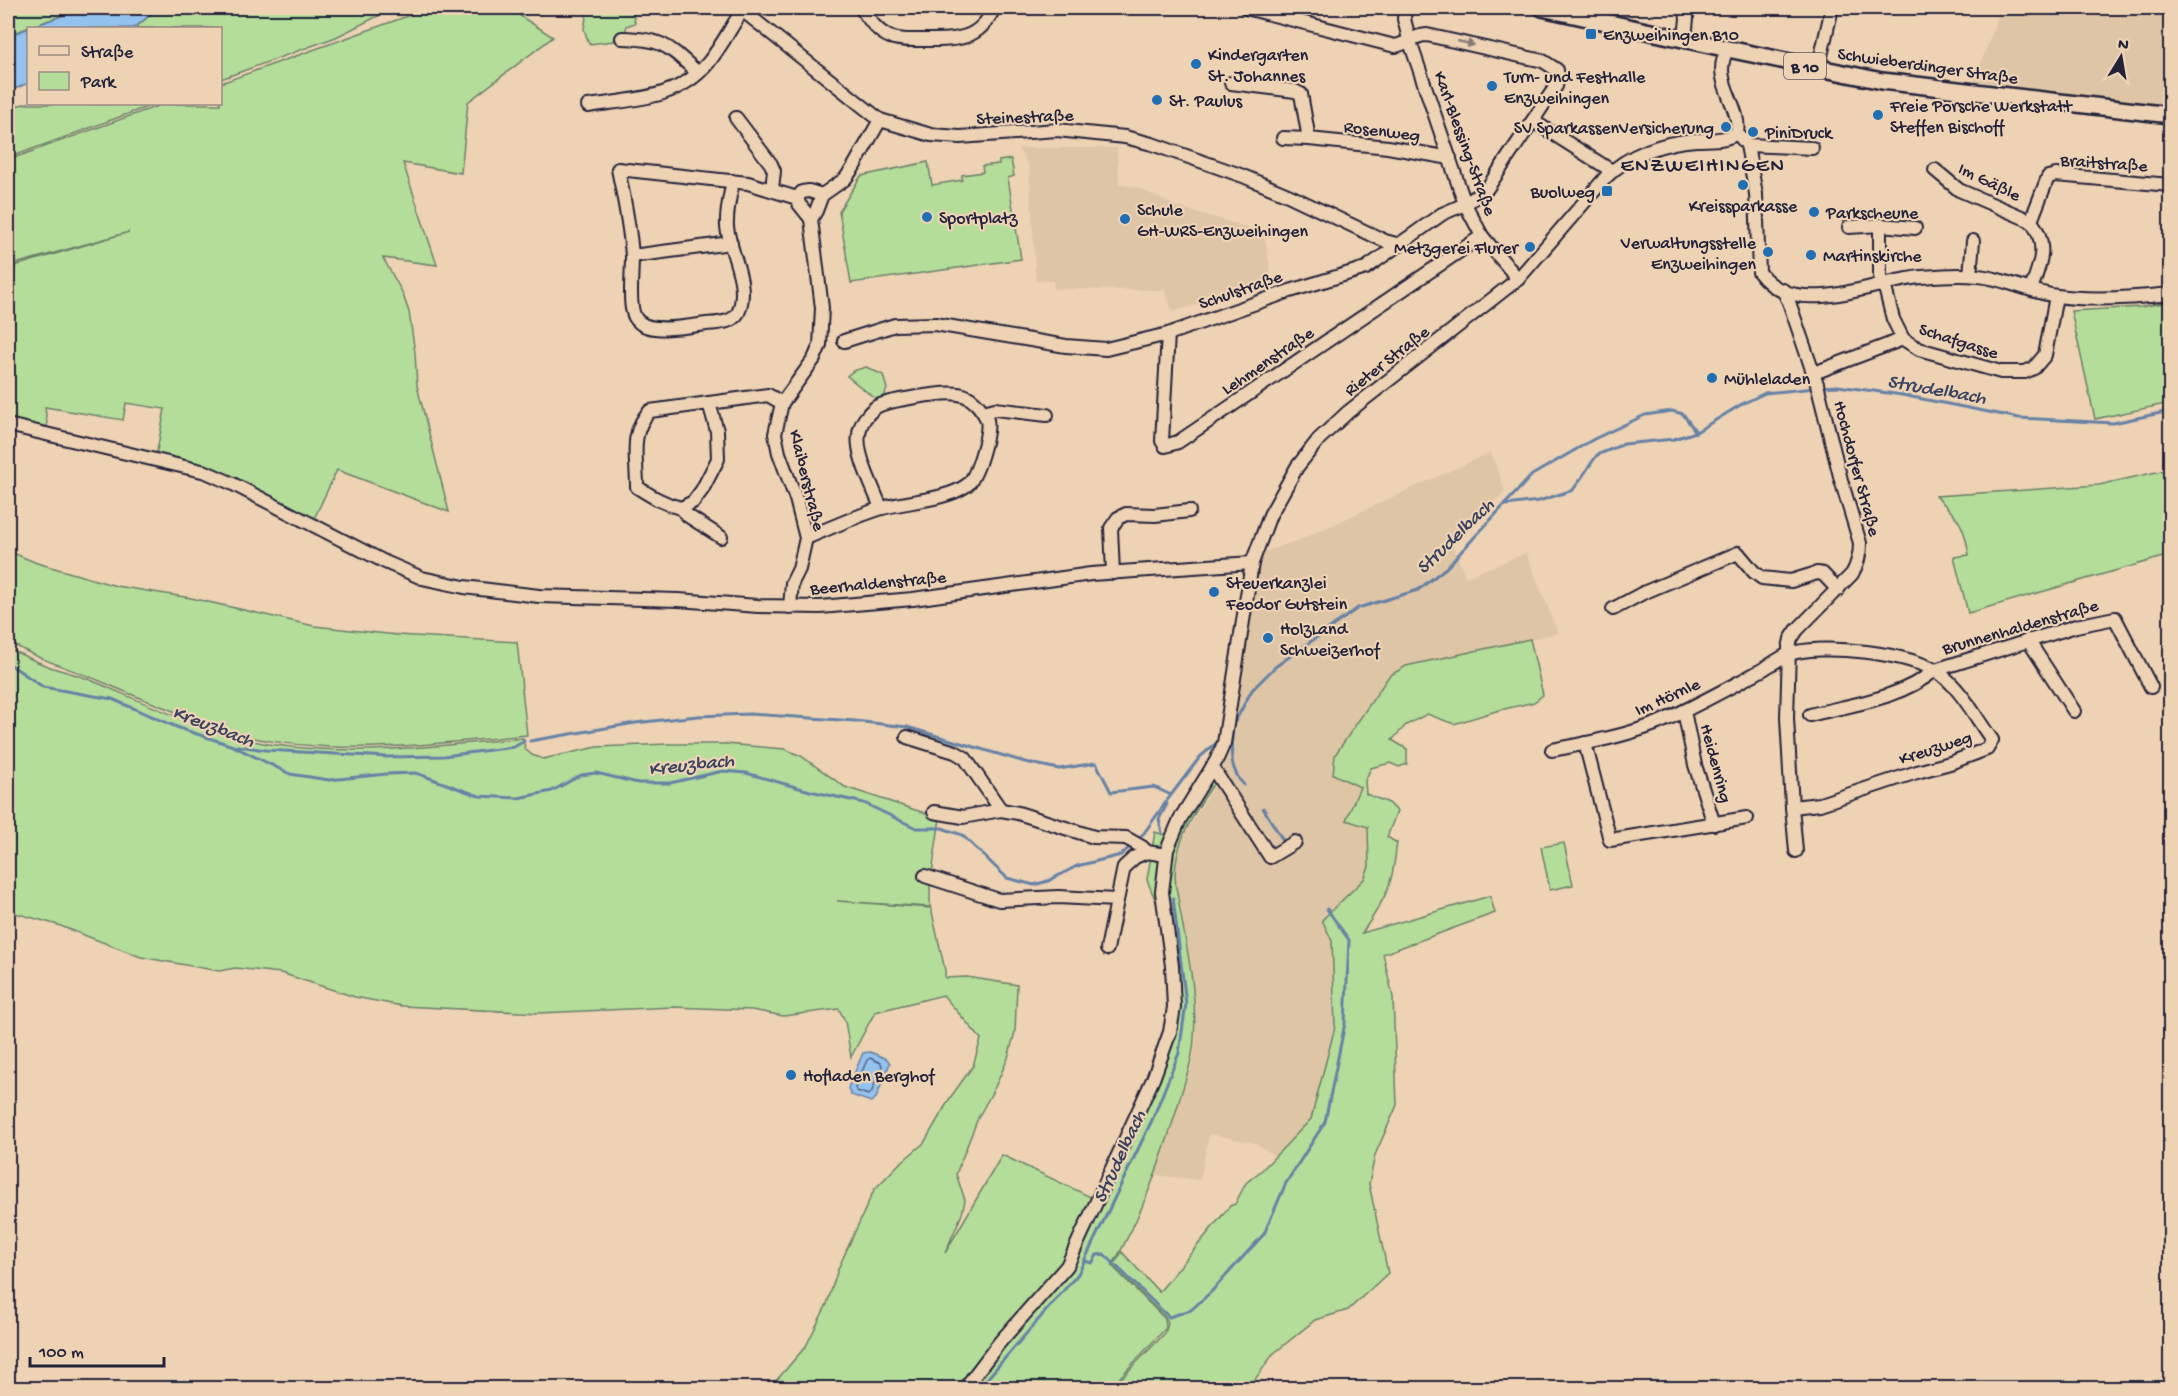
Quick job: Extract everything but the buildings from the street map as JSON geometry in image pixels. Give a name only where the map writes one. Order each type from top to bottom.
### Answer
[{"type":"main road","name":"Schwieberdinger Straße","points":[[1542,8],[1728,50],[1882,81],[2170,115]]},
{"type":"street","points":[[861,8],[878,29],[889,37],[922,40],[966,37],[984,26],[994,8]]},
{"type":"street","points":[[1246,8],[1395,46],[1402,45],[1409,39]]},
{"type":"street","name":"Karl-Blessing-Straße","points":[[1405,8],[1404,20],[1409,39],[1465,204],[1482,237],[1518,279]]},
{"type":"street","points":[[1685,8],[1687,18],[1685,39]]},
{"type":"street","points":[[1818,69],[1832,8]]},
{"type":"street","points":[[588,106],[668,93],[698,73],[708,63],[743,9]]},
{"type":"street","name":"Steinestraße","points":[[743,9],[880,120],[931,135],[960,137],[1057,130],[1125,137],[1152,144],[1243,176],[1385,241],[1400,245]]},
{"type":"street","name":"Schulstraße","points":[[844,340],[895,325],[935,324],[1088,349],[1106,349],[1168,334],[1223,313],[1366,268],[1449,210],[1465,204],[1486,190],[1556,86],[1558,78],[1557,70],[1543,61],[1427,35],[1418,35],[1409,39]]},
{"type":"street","points":[[622,38],[648,39],[659,42],[674,51],[698,73]]},
{"type":"street","points":[[1728,50],[1723,60],[1723,77],[1738,123],[1737,133],[1747,145],[1757,209],[1759,272],[1764,279],[1783,290],[1812,297],[1847,293],[1921,277],[1970,275],[1994,279],[2056,296],[2106,297],[2170,294]]},
{"type":"street","points":[[1231,83],[1295,91],[1301,94],[1309,140]]},
{"type":"street","points":[[736,118],[771,164],[774,171],[772,189]]},
{"type":"street","points":[[733,181],[727,214],[740,279],[741,304],[738,315],[729,321],[669,329],[643,325],[636,321],[630,296],[632,256],[618,169],[733,181],[772,189],[797,198],[811,219],[822,195],[845,179],[880,120]]},
{"type":"street","points":[[1533,121],[1612,171]]},
{"type":"street","name":"Rieter Straße","points":[[965,1389],[999,1342],[1067,1266],[1143,1103],[1162,1056],[1170,1032],[1174,1007],[1172,955],[1162,892],[1166,855],[1180,819],[1222,748],[1228,727],[1252,563],[1280,495],[1319,439],[1348,412],[1518,279],[1612,171],[1632,157],[1663,146],[1695,140],[1727,139],[1737,133]]},
{"type":"street","name":"Rosenweg","points":[[1283,138],[1388,147],[1450,158]]},
{"type":"street","points":[[1747,145],[1812,148]]},
{"type":"street","name":"Im Gäßle","points":[[1935,170],[1959,189],[2031,221]]},
{"type":"street","name":"Braitstraße","points":[[2031,221],[2048,177],[2056,175],[2170,185]]},
{"type":"street","points":[[797,198],[802,192],[809,191],[822,195]]},
{"type":"street","name":"Klaiberstraße","points":[[790,607],[792,583],[799,569],[806,538],[775,434],[782,403],[814,359],[820,345],[822,308],[811,219]]},
{"type":"street","points":[[2031,221],[2038,230],[2043,256],[2031,289]]},
{"type":"street","points":[[1849,227],[1880,225],[1915,228]]},
{"type":"street","name":"Schafgasse","points":[[1880,225],[1880,276],[1893,319],[1903,339],[1919,349],[2001,372],[2025,372],[2034,368],[2045,355],[2056,296]]},
{"type":"street","name":"Lehmenstraße","points":[[1168,334],[1162,441],[1165,446],[1178,442],[1482,237]]},
{"type":"street","points":[[1970,275],[1973,241]]},
{"type":"street","points":[[632,256],[731,243]]},
{"type":"street","name":"Hochdorfer Straße","points":[[1783,290],[1815,378],[1860,543],[1858,564],[1852,574],[1791,639],[1787,718],[1796,851]]},
{"type":"street","name":"Schafgasse","points":[[1815,378],[1903,339]]},
{"type":"street","points":[[806,538],[881,508],[940,495],[967,485],[978,466],[987,429],[987,420],[983,412],[968,397],[948,393],[888,402],[878,406],[866,417],[861,427],[859,441],[861,453],[881,508]]},
{"type":"street","points":[[721,537],[688,516],[681,508],[653,498],[638,487],[636,432],[640,420],[650,411],[768,395],[782,403]]},
{"type":"street","points":[[681,508],[693,502],[718,459],[717,431],[709,403]]},
{"type":"street","points":[[983,412],[995,409],[1047,415]]},
{"type":"street","name":"Beerhaldenstraße","points":[[8,424],[206,472],[408,573],[448,584],[507,593],[790,607],[913,599],[1034,580],[1252,563]]},
{"type":"street","points":[[1113,573],[1111,528],[1118,518],[1126,514],[1155,515],[1189,511]]},
{"type":"street","points":[[1612,609],[1643,593],[1738,553],[1762,578],[1791,582],[1817,573],[1823,574],[1838,590]]},
{"type":"street","name":"Brunnenhaldenstraße","points":[[1810,715],[1893,694],[1922,681],[1935,670],[2028,640],[2076,626],[2115,618],[2151,687]]},
{"type":"street","points":[[2028,640],[2074,711]]},
{"type":"street","name":"Kreuzweg","points":[[1789,654],[1852,650],[1893,655],[1935,670],[1957,690],[1992,740],[1987,749],[1950,763],[1820,804],[1792,807]]},
{"type":"street","name":"Im Hörnle","points":[[1552,750],[1656,723],[1684,711],[1789,654]]},
{"type":"street","name":"Heidenring","points":[[1684,711],[1695,765],[1714,824]]},
{"type":"street","points":[[907,737],[955,752],[964,758],[1001,810]]},
{"type":"street","name":"Heidenring","points":[[1585,743],[1610,840],[1747,818]]},
{"type":"street","points":[[1212,766],[1270,857],[1289,846]]},
{"type":"street","points":[[934,812],[963,817],[1001,810],[1018,813],[1094,837],[1126,838],[1144,849],[1166,855]]},
{"type":"street","points":[[1107,950],[1124,867],[1144,849]]},
{"type":"street","points":[[925,876],[999,900],[1058,897],[1116,900]]},
{"type":"shaded area","points":[[2001,8],[2170,8],[2170,112],[1971,91]]},
{"type":"shaded area","name":"Schule GH-WRS-Enzweihingen","points":[[1018,148],[1117,148],[1119,185],[1137,187],[1175,206],[1264,232],[1272,282],[1173,312],[1164,290],[1054,289],[1053,281],[1036,281],[1029,166]]},
{"type":"shaded area","points":[[1491,452],[1505,491],[1452,544],[1466,577],[1526,553],[1558,633],[1406,666],[1389,676],[1360,787],[1368,827],[1369,867],[1364,879],[1322,920],[1332,941],[1335,1027],[1311,1119],[1276,1157],[1256,1143],[1209,1134],[1200,1180],[1156,1175],[1193,1061],[1196,1040],[1195,996],[1180,898],[1175,882],[1176,864],[1180,846],[1190,825],[1220,776],[1217,768],[1256,555],[1304,538]]},
{"type":"green space","points":[[8,8],[82,8],[27,27],[8,35]]},
{"type":"green space","points":[[159,8],[385,8],[386,12],[336,37],[222,79],[222,27],[136,27]]},
{"type":"green space","points":[[430,8],[508,8],[553,37],[468,102],[461,173],[403,163],[437,265],[383,258],[402,292],[409,312],[417,386],[449,512],[337,470],[312,523],[156,456],[165,409],[126,403],[123,420],[45,407],[48,432],[8,422],[8,268],[129,232],[8,266],[8,160],[160,105],[222,105],[222,83]]},
{"type":"green space","points":[[601,8],[632,8],[635,23],[626,26],[626,32],[615,35],[614,41],[589,44],[584,29],[587,12]]},
{"type":"green space","points":[[27,103],[152,105],[8,158],[8,108]]},
{"type":"green space","name":"Sportplatz","points":[[1011,159],[1014,176],[1008,178],[1021,259],[851,283],[839,211],[861,176],[928,162],[932,185],[962,180],[962,175],[983,172],[982,166],[999,164],[999,161]]},
{"type":"green space","points":[[2170,302],[2170,403],[2095,419],[2071,311],[2141,307]]},
{"type":"green space","points":[[866,367],[883,375],[887,389],[884,396],[877,400],[847,376],[853,371]]},
{"type":"green space","points":[[2170,469],[2170,555],[1968,613],[1954,557],[1969,555],[1965,536],[1955,516],[1936,496],[2099,485]]},
{"type":"green space","points":[[8,551],[37,563],[116,586],[191,598],[314,626],[397,635],[517,642],[527,735],[421,745],[350,747],[280,742],[218,729],[41,658],[8,641]]},
{"type":"green space","points":[[1530,639],[1543,695],[1534,702],[1454,724],[1427,714],[1406,725],[1392,740],[1407,749],[1407,764],[1399,767],[1390,763],[1371,768],[1365,781],[1366,794],[1389,803],[1397,811],[1387,837],[1397,843],[1388,888],[1362,933],[1490,896],[1495,913],[1383,954],[1393,997],[1397,1105],[1375,1155],[1369,1184],[1388,1273],[1348,1310],[1315,1320],[1273,1354],[1249,1388],[1112,1388],[1165,1333],[1168,1323],[1166,1318],[1113,1266],[1122,1252],[1159,1292],[1230,1206],[1235,1204],[1246,1183],[1262,1170],[1311,1119],[1335,1027],[1332,941],[1322,920],[1364,879],[1369,867],[1368,827],[1346,820],[1360,787],[1333,774],[1335,755],[1389,676],[1406,666]]},
{"type":"green space","points":[[8,648],[40,663],[83,677],[199,725],[268,744],[332,750],[364,750],[428,747],[523,738],[525,749],[532,755],[543,759],[597,747],[668,744],[725,744],[785,749],[801,756],[845,787],[940,818],[930,887],[930,907],[837,901],[931,908],[945,978],[967,977],[1017,985],[1015,1032],[1008,1058],[978,1118],[956,1174],[965,1200],[962,1214],[945,1253],[1002,1155],[1095,1199],[1070,1253],[961,1388],[773,1388],[776,1381],[806,1346],[827,1304],[838,1269],[874,1190],[924,1143],[950,1098],[973,1066],[981,1039],[943,995],[875,1012],[851,1057],[845,1021],[839,1009],[783,1016],[752,1010],[674,1007],[539,1013],[402,1006],[355,997],[281,973],[235,968],[219,971],[141,957],[58,925],[8,911]]},
{"type":"green space","points":[[1213,773],[1217,779],[1184,834],[1176,865],[1175,881],[1194,1003],[1192,1055],[1158,1167],[1133,1228],[1112,1266],[1165,1319],[1166,1328],[1110,1388],[969,1388],[975,1378],[1062,1277],[1173,1033],[1165,924],[1147,880],[1155,832],[1178,839],[1193,805]]},
{"type":"green space","points":[[1564,843],[1573,885],[1550,890],[1541,847]]},
{"type":"water","points":[[83,8],[158,8],[135,27],[32,27]]},
{"type":"water","points":[[27,29],[27,83],[8,92],[8,36]]},
{"type":"water","points":[[870,1052],[887,1059],[890,1063],[876,1098],[871,1102],[851,1095],[848,1088],[863,1053]]},
{"type":"waterway","name":"Strudelbach","points":[[1822,387],[1838,386],[1902,395],[2019,418],[2113,423],[2170,411]]},
{"type":"waterway","name":"Strudelbach","points":[[1505,505],[1539,501],[1573,490],[1597,455],[1624,444],[1674,439],[1696,432],[1765,393],[1815,388]]},
{"type":"waterway","name":"Strudelbach","points":[[1231,729],[1252,690],[1275,667],[1358,608],[1418,590],[1447,567],[1532,475],[1594,439],[1645,415],[1672,411],[1683,414],[1696,432]]},
{"type":"waterway","name":"Kreuzbach","points":[[8,663],[43,687],[112,699],[179,728],[233,746],[290,774],[329,780],[416,773],[479,796],[518,798],[552,791],[581,775],[596,773],[638,783],[670,783],[723,771],[746,773],[864,803],[916,828],[942,828],[962,835],[1007,878],[1034,885],[1048,881],[1077,866],[1121,855],[1131,846]]},
{"type":"waterway","points":[[530,741],[635,723],[698,716],[750,714],[907,727],[1025,762],[1059,769],[1096,763],[1111,792],[1154,787],[1171,795],[1136,841]]},
{"type":"waterway","points":[[1233,728],[1231,751],[1233,765],[1244,785]]},
{"type":"waterway","name":"Strudelbach","points":[[1171,795],[1200,757],[1220,740]]},
{"type":"waterway","points":[[237,746],[266,750],[388,757],[444,756],[514,747],[524,741]]},
{"type":"waterway","name":"Kreuzbach","points":[[1162,833],[1159,819],[1167,804]]},
{"type":"waterway","points":[[1263,808],[1284,842]]},
{"type":"waterway","name":"Strudelbach","points":[[979,1388],[1078,1274],[1153,1118],[1179,1053],[1186,1004],[1173,898]]},
{"type":"waterway","points":[[1084,1261],[1092,1263],[1097,1255],[1104,1254],[1169,1317],[1191,1310],[1211,1292],[1264,1234],[1286,1183],[1325,1122],[1345,1023],[1349,940],[1327,909]]},
{"type":"place","name":"Enzweihingen B10","points":[[1591,34]]},
{"type":"place","name":"Kindergarten St. Johannes","points":[[1196,64]]},
{"type":"place","name":"Turn- und Festhalle Enzweihingen","points":[[1492,86]]},
{"type":"place","name":"St. Paulus","points":[[1157,100]]},
{"type":"place","name":"Freie Porsche Werkstatt Steffen Bischoff","points":[[1878,115]]},
{"type":"place","name":"SV SparkassenVersicherung","points":[[1726,127]]},
{"type":"place","name":"PiniDruck","points":[[1753,132]]},
{"type":"place","name":"Kreissparkasse","points":[[1743,185]]},
{"type":"place","name":"Buolweg","points":[[1607,191]]},
{"type":"place","name":"Parkscheune","points":[[1814,212]]},
{"type":"place","name":"Sportplatz","points":[[927,217]]},
{"type":"place","name":"Schule GH-WRS-Enzweihingen","points":[[1125,219]]},
{"type":"place","name":"Metzgerei Flurer","points":[[1530,247]]},
{"type":"place","name":"Verwaltungsstelle Enzweihingen","points":[[1768,252]]},
{"type":"place","name":"Martinskirche","points":[[1811,255]]},
{"type":"place","name":"Mühleladen","points":[[1712,378]]},
{"type":"place","name":"Steuerkanzlei Feodor Gutstein","points":[[1214,592]]},
{"type":"place","name":"HolzLand Schweizerhof","points":[[1268,638]]},
{"type":"place","name":"Hofladen Berghof","points":[[791,1075]]},
{"type":"district","name":"ENZWEIHINGEN","points":[[1703,164]]}]
